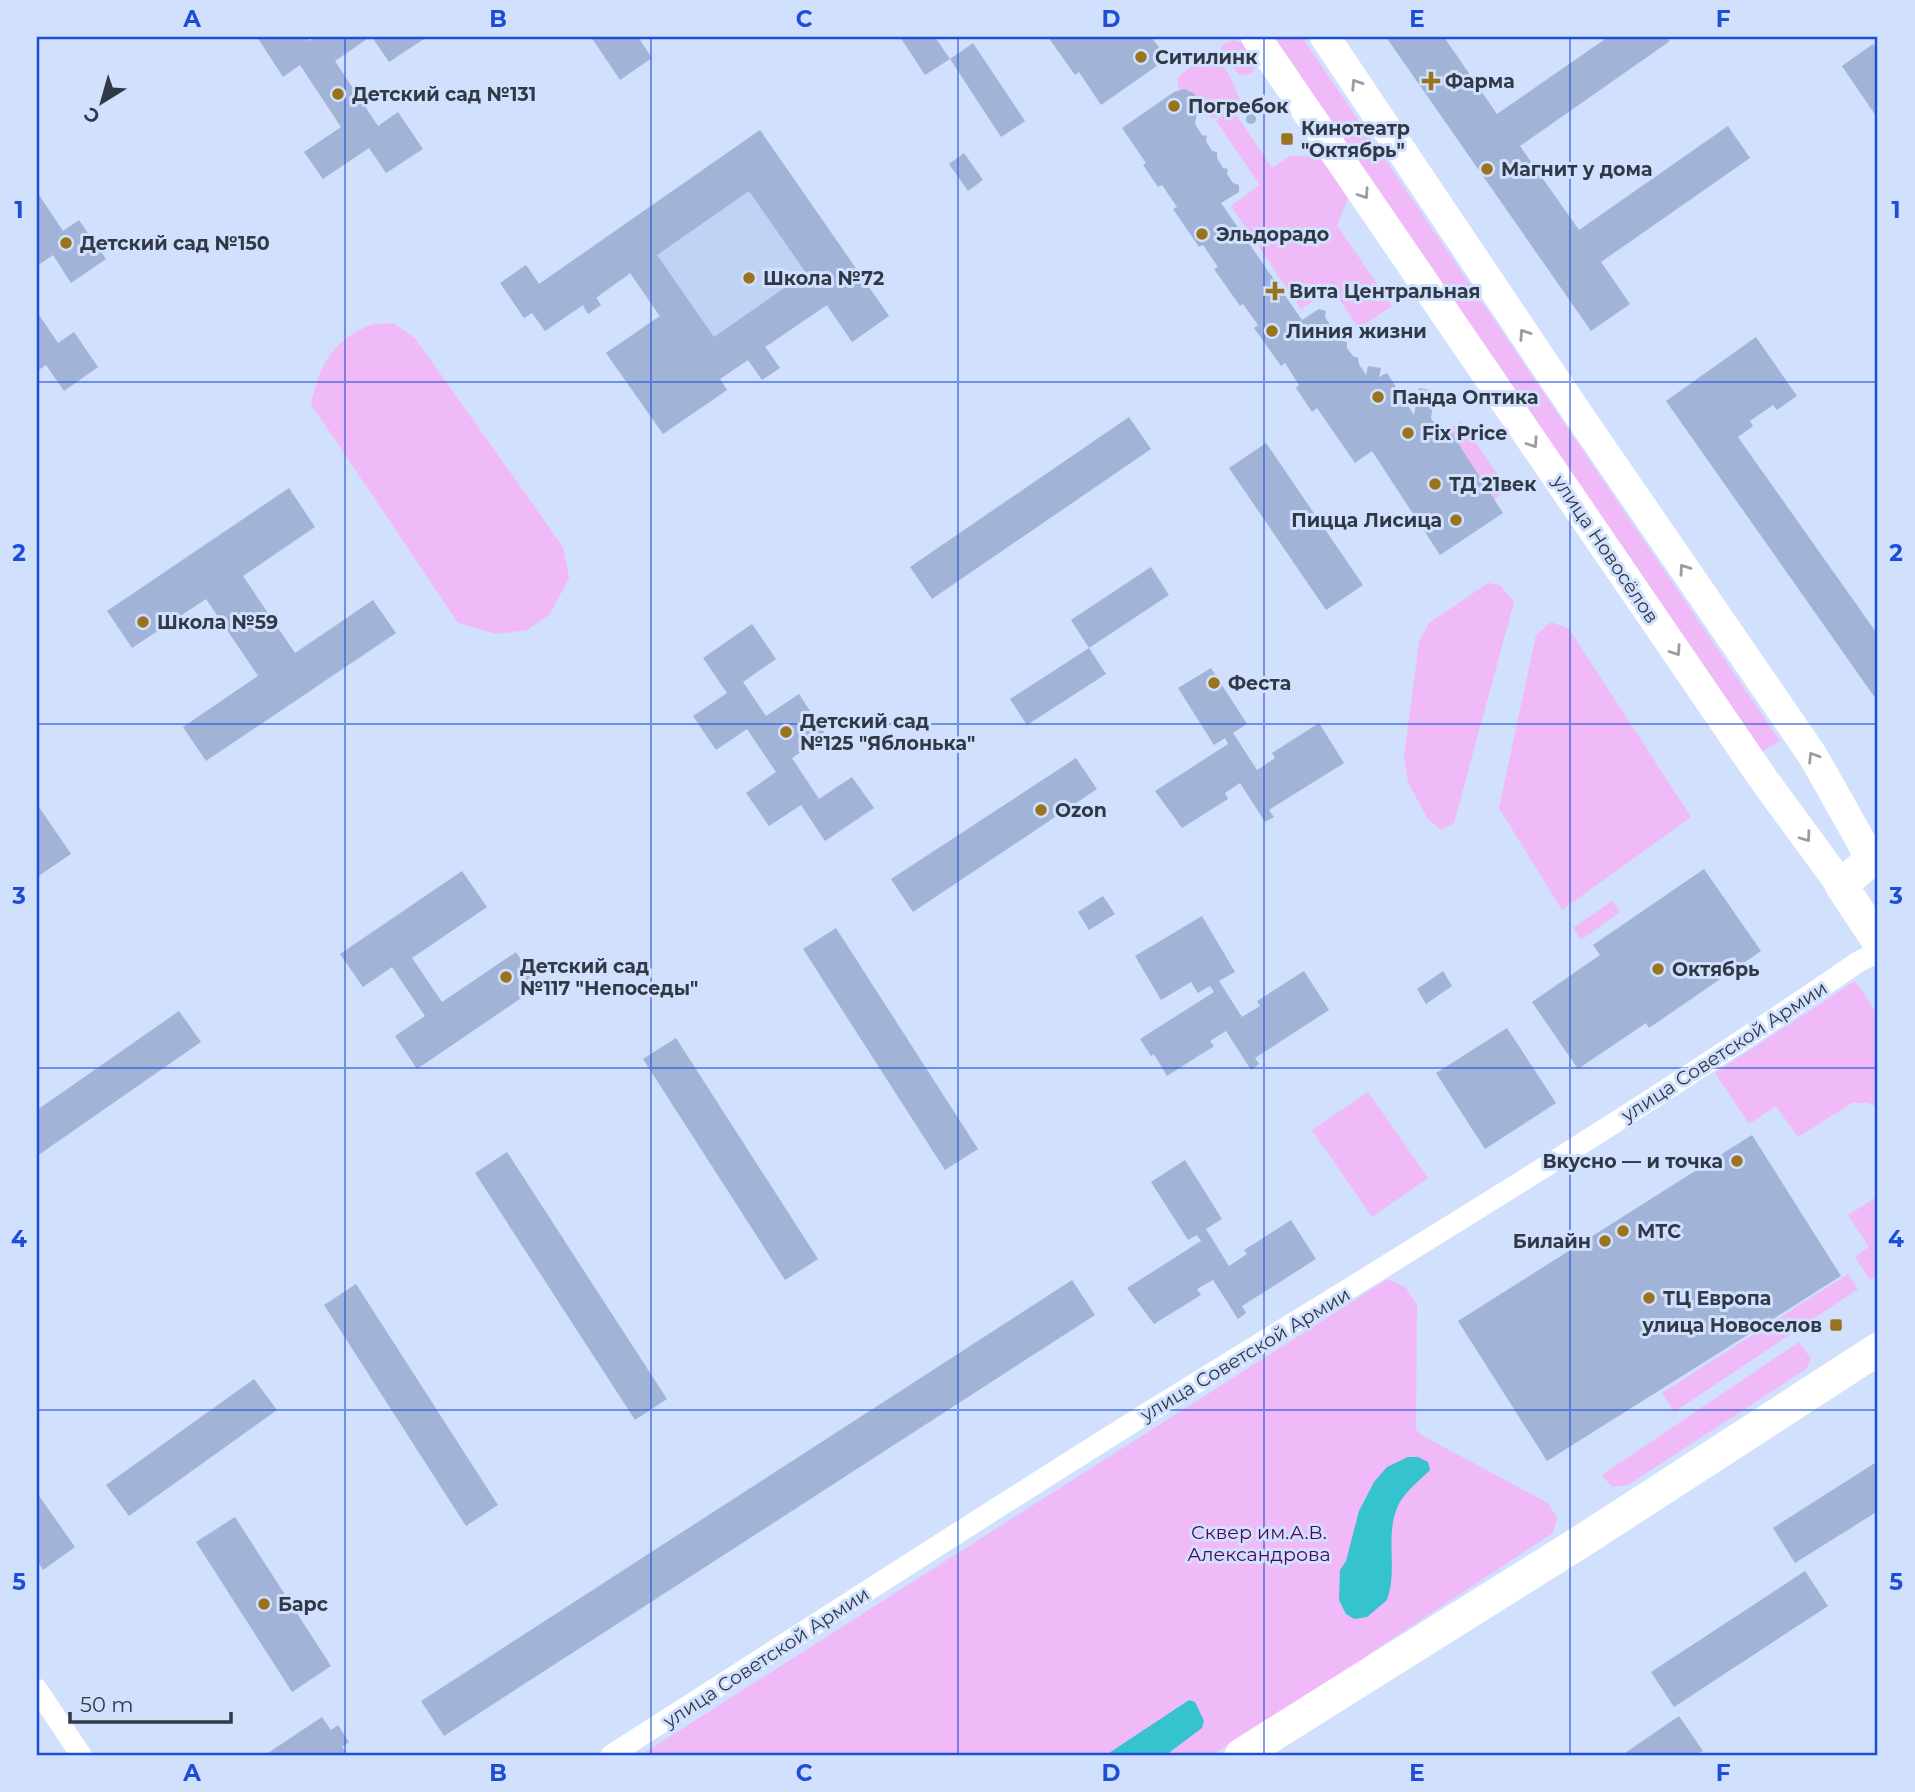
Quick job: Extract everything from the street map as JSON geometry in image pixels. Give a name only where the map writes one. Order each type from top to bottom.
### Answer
[{"type":"main road","name":"улица Новосёлов","points":[[1256,37],[1764,780],[1841,885],[1878,941]]},
{"type":"main road","points":[[1325,37],[1577,414],[1813,756],[1876,861],[1841,885]]},
{"type":"main road","points":[[1241,1755],[1585,1539],[1878,1349]]},
{"type":"street","name":"улица Советской Армии","points":[[611,1755],[1154,1409],[1355,1287],[1661,1094],[1858,962],[1878,952]]},
{"type":"street","points":[[37,1689],[81,1755]]},
{"type":"shaded area","name":"Школа №72","points":[[760,130],[889,316],[852,342],[826,305],[766,347],[780,368],[762,380],[748,360],[720,379],[727,390],[663,434],[606,353],[659,316],[631,274],[596,297],[601,305],[588,314],[582,306],[545,331],[532,313],[524,318],[500,283],[526,265],[539,284]]},
{"type":"shaded area","points":[[1408,1457],[1418,1457],[1428,1462],[1430,1470],[1407,1492],[1397,1508],[1392,1530],[1392,1577],[1387,1600],[1367,1617],[1354,1619],[1346,1614],[1339,1600],[1340,1570],[1346,1561],[1359,1511],[1374,1482],[1387,1467]]},
{"type":"shaded area","points":[[1189,1700],[1195,1702],[1204,1721],[1202,1728],[1166,1755],[1106,1755]]},
{"type":"green space","points":[[1271,37],[1302,37],[1780,741],[1761,752]]},
{"type":"green space","points":[[1232,40],[1242,42],[1257,64],[1251,74],[1239,75],[1221,52],[1221,46]]},
{"type":"green space","points":[[1205,55],[1218,61],[1228,73],[1241,103],[1233,110],[1272,168],[1290,156],[1325,157],[1350,193],[1337,225],[1392,306],[1359,328],[1332,289],[1301,309],[1231,206],[1260,185],[1216,121],[1223,115],[1213,118],[1198,112],[1197,97],[1189,90],[1179,90],[1177,78]]},
{"type":"green space","points":[[393,323],[415,338],[563,547],[569,578],[550,614],[527,630],[496,634],[458,623],[311,404],[322,368],[343,341],[369,326]]},
{"type":"green space","points":[[1461,421],[1508,490],[1494,499],[1449,429]]},
{"type":"green space","points":[[1488,583],[1500,585],[1514,602],[1454,823],[1441,830],[1427,818],[1408,782],[1404,756],[1419,642],[1429,623]]},
{"type":"green space","points":[[1551,622],[1569,629],[1691,817],[1562,910],[1499,808],[1536,635]]},
{"type":"green space","points":[[1612,901],[1620,912],[1581,940],[1573,928]]},
{"type":"green space","points":[[1855,981],[1878,1015],[1878,1107],[1868,1103],[1852,1103],[1798,1137],[1776,1106],[1749,1124],[1715,1073]]},
{"type":"green space","points":[[1368,1092],[1428,1178],[1372,1217],[1312,1130]]},
{"type":"green space","points":[[1878,1196],[1878,1274],[1870,1280],[1855,1257],[1869,1247],[1848,1215]]},
{"type":"green space","points":[[1848,1274],[1858,1289],[1674,1412],[1662,1393]]},
{"type":"green space","name":"Сквер им.А.В. Александрова","points":[[1388,1279],[1406,1288],[1417,1305],[1416,1430],[1548,1503],[1557,1518],[1553,1533],[1354,1666],[1212,1755],[641,1755]]},
{"type":"green space","points":[[1799,1342],[1811,1359],[1806,1369],[1628,1485],[1612,1487],[1602,1475]]},
{"type":"building","name":"Детский сад №131","points":[[257,37],[306,37],[309,41],[315,37],[370,37],[335,61],[378,126],[398,112],[423,149],[386,173],[369,148],[323,179],[304,152],[341,127],[300,65],[283,77]]},
{"type":"building","name":"Детский сад №131","points":[[372,37],[423,37],[424,39],[389,62]]},
{"type":"building","points":[[591,37],[638,37],[652,58],[620,80]]},
{"type":"building","points":[[900,37],[935,37],[950,59],[925,75]]},
{"type":"building","points":[[1048,37],[1151,37],[1162,51],[1161,63],[1101,105],[1079,72],[1075,75]]},
{"type":"building","points":[[1386,37],[1444,37],[1497,114],[1608,37],[1666,37],[1670,41],[1520,146],[1579,230],[1728,126],[1750,158],[1601,262],[1630,304],[1591,331]]},
{"type":"building","points":[[973,43],[1025,121],[1001,137],[950,59]]},
{"type":"building","points":[[1873,44],[1878,51],[1878,119],[1842,66]]},
{"type":"building","points":[[1184,89],[1194,93],[1199,102],[1195,124],[1202,135],[1207,136],[1206,141],[1212,151],[1217,152],[1217,158],[1223,168],[1228,169],[1227,174],[1233,183],[1239,185],[1239,192],[1221,203],[1302,320],[1319,309],[1326,311],[1325,317],[1330,325],[1336,326],[1335,331],[1342,341],[1347,342],[1347,348],[1358,358],[1366,375],[1368,366],[1381,368],[1379,377],[1387,373],[1414,415],[1419,388],[1435,391],[1431,418],[1441,434],[1449,429],[1503,513],[1440,555],[1372,451],[1355,463],[1317,408],[1312,412],[1296,388],[1299,385],[1285,363],[1281,366],[1254,328],[1258,325],[1243,304],[1240,306],[1214,269],[1218,267],[1203,245],[1199,247],[1173,209],[1177,207],[1162,185],[1158,187],[1143,165],[1146,163],[1122,128],[1174,92]]},
{"type":"building","points":[[1251,114],[1255,115],[1255,123],[1251,124],[1247,123],[1246,119],[1247,115]]},
{"type":"building","name":"Школа №72","points":[[760,130],[889,316],[852,342],[827,305],[765,347],[780,368],[762,380],[748,360],[720,379],[727,390],[663,434],[606,353],[660,316],[630,273],[596,298],[601,305],[588,314],[583,305],[545,331],[532,313],[524,318],[500,283],[526,265],[539,284]],"holes":[[[749,191],[806,273],[714,337],[657,255]]]},
{"type":"building","points":[[964,153],[983,180],[968,191],[949,164]]},
{"type":"building","name":"Детский сад №150","points":[[37,192],[63,231],[79,220],[106,259],[71,283],[53,255],[37,266]]},
{"type":"building","points":[[37,312],[58,343],[74,332],[98,367],[64,391],[46,365],[37,371]]},
{"type":"building","points":[[1756,337],[1797,396],[1777,410],[1773,405],[1750,421],[1753,426],[1738,437],[1878,635],[1878,702],[1666,401]]},
{"type":"building","points":[[1129,417],[1151,449],[932,599],[910,567]]},
{"type":"building","points":[[1266,443],[1363,585],[1326,610],[1229,468]]},
{"type":"building","name":"Школа №59","points":[[289,488],[315,527],[243,576],[295,653],[373,600],[396,633],[206,761],[183,727],[258,676],[206,599],[132,648],[107,611]]},
{"type":"building","points":[[1151,567],[1169,595],[1089,648],[1071,620]]},
{"type":"building","name":"Детский сад №125 \"Яблонька\"","points":[[752,624],[776,659],[743,682],[766,716],[799,694],[826,735],[792,758],[819,799],[852,777],[874,808],[825,841],[801,805],[769,826],[746,793],[776,772],[747,729],[716,750],[693,716],[727,693],[703,658]]},
{"type":"building","points":[[1089,648],[1106,674],[1027,725],[1010,699]]},
{"type":"building","points":[[1211,668],[1247,724],[1233,733],[1257,770],[1275,758],[1272,753],[1319,723],[1344,763],[1269,810],[1274,817],[1265,822],[1240,783],[1225,793],[1228,799],[1182,828],[1155,791],[1228,744],[1225,738],[1214,745],[1178,688]]},
{"type":"building","points":[[1076,758],[1097,789],[913,912],[891,879]]},
{"type":"building","points":[[37,804],[71,854],[37,877]]},
{"type":"building","name":"Октябрь","points":[[1704,869],[1761,951],[1649,1028],[1646,1023],[1578,1069],[1532,1002],[1600,955],[1593,945]]},
{"type":"building","name":"Детский сад №117 \"Непоседы\"","points":[[462,871],[487,907],[412,958],[442,1002],[516,952],[539,986],[417,1069],[395,1036],[425,1016],[392,967],[363,987],[340,954]]},
{"type":"building","points":[[1103,896],[1115,914],[1089,930],[1078,912]]},
{"type":"building","points":[[1202,916],[1235,972],[1219,981],[1242,1017],[1260,1006],[1257,1001],[1304,971],[1329,1010],[1255,1058],[1259,1064],[1251,1070],[1226,1031],[1210,1041],[1214,1046],[1167,1076],[1154,1054],[1151,1056],[1140,1039],[1214,992],[1210,986],[1198,993],[1191,982],[1161,1000],[1135,956]]},
{"type":"building","points":[[836,928],[978,1149],[945,1170],[803,949]]},
{"type":"building","points":[[1443,971],[1452,986],[1426,1004],[1417,989]]},
{"type":"building","points":[[179,1011],[201,1042],[37,1156],[37,1110]]},
{"type":"building","points":[[1507,1028],[1556,1103],[1485,1149],[1436,1073]]},
{"type":"building","points":[[676,1038],[818,1259],[785,1280],[643,1059]]},
{"type":"building","name":"ТЦ Европа","points":[[1752,1135],[1841,1276],[1547,1461],[1458,1321]]},
{"type":"building","points":[[507,1152],[667,1399],[635,1420],[475,1173]]},
{"type":"building","points":[[1185,1160],[1222,1219],[1206,1229],[1229,1266],[1247,1254],[1244,1250],[1291,1220],[1316,1259],[1242,1306],[1246,1313],[1238,1319],[1213,1280],[1197,1289],[1201,1295],[1154,1324],[1127,1288],[1201,1241],[1197,1235],[1188,1240],[1151,1182]]},
{"type":"building","points":[[1072,1280],[1095,1315],[444,1736],[421,1701]]},
{"type":"building","points":[[356,1284],[498,1505],[466,1526],[324,1305]]},
{"type":"building","points":[[254,1379],[277,1410],[129,1516],[106,1485]]},
{"type":"building","points":[[1878,1461],[1878,1511],[1795,1563],[1773,1528]]},
{"type":"building","points":[[37,1493],[75,1547],[43,1570],[37,1560]]},
{"type":"building","name":"Барс","points":[[235,1517],[331,1666],[292,1692],[196,1542]]},
{"type":"building","points":[[1805,1571],[1828,1606],[1674,1707],[1651,1672]]},
{"type":"building","points":[[1679,1716],[1703,1751],[1696,1755],[1622,1755]]},
{"type":"building","points":[[322,1717],[331,1730],[338,1725],[349,1742],[342,1747],[346,1752],[341,1755],[265,1755]]},
{"type":"place","name":"Ситилинк","points":[[1141,57]]},
{"type":"place","name":"Фарма","points":[[1431,81]]},
{"type":"place","name":"Детский сад №131","points":[[338,94]]},
{"type":"place","name":"Погребок","points":[[1174,106]]},
{"type":"place","name":"Кинотеатр \"Октябрь\"","points":[[1287,139]]},
{"type":"place","name":"Магнит у дома","points":[[1487,169]]},
{"type":"place","name":"Эльдорадо","points":[[1202,234]]},
{"type":"place","name":"Детский сад №150","points":[[66,243]]},
{"type":"place","name":"Школа №72","points":[[749,278]]},
{"type":"place","name":"Вита Центральная","points":[[1275,291]]},
{"type":"place","name":"Линия жизни","points":[[1272,331]]},
{"type":"place","name":"Панда Оптика","points":[[1378,397]]},
{"type":"place","name":"Fix Price","points":[[1408,433]]},
{"type":"place","name":"ТД 21век","points":[[1435,484]]},
{"type":"place","name":"Пицца Лисица","points":[[1456,520]]},
{"type":"place","name":"Школа №59","points":[[143,622]]},
{"type":"place","name":"Феста","points":[[1214,683]]},
{"type":"place","name":"Детский сад №125 \"Яблонька\"","points":[[786,732]]},
{"type":"place","name":"Ozon","points":[[1041,810]]},
{"type":"place","name":"Октябрь","points":[[1658,969]]},
{"type":"place","name":"Детский сад №117 \"Непоседы\"","points":[[506,977]]},
{"type":"place","name":"Вкусно — и точка","points":[[1737,1161]]},
{"type":"place","name":"МТС","points":[[1623,1231]]},
{"type":"place","name":"Билайн","points":[[1605,1241]]},
{"type":"place","name":"ТЦ Европа","points":[[1649,1298]]},
{"type":"place","name":"улица Новоселов","points":[[1836,1325]]},
{"type":"place","name":"Барс","points":[[264,1604]]}]
